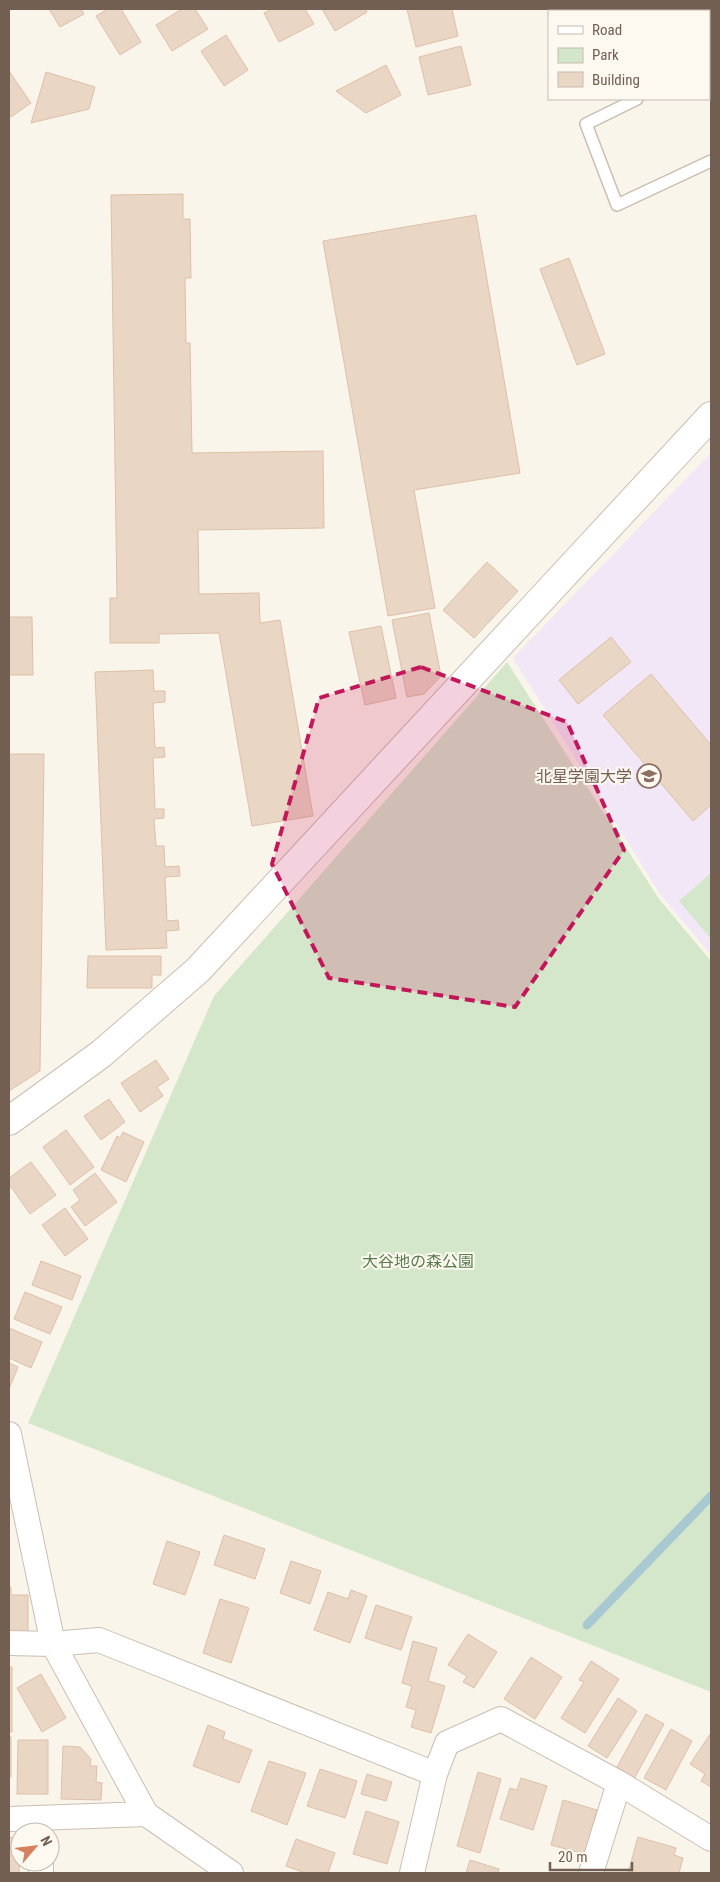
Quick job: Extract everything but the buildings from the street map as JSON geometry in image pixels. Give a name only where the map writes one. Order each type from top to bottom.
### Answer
[{"type":"street","points":[[9,1120],[101,1054],[198,970],[711,416]]},
{"type":"street","points":[[9,1434],[53,1644],[146,1814],[211,1867],[231,1873]]},
{"type":"street","points":[[9,1643],[53,1644],[99,1640],[435,1774]]},
{"type":"street","points":[[412,1873],[435,1774],[447,1743],[501,1719],[620,1783],[711,1838]]},
{"type":"street","points":[[591,1873],[620,1783]]},
{"type":"street","points":[[60,1824],[146,1814]]},
{"type":"street","points":[[9,1819],[23,1822]]},
{"type":"lane","points":[[635,100],[586,124],[617,205],[711,161]]},
{"type":"highlighted area","points":[[421,667],[567,722],[624,850],[515,1007],[329,978],[272,864],[319,698]]},
{"type":"shaded area","name":"北星学園大学","points":[[711,453],[711,955],[660,894],[513,658]]},
{"type":"green space","name":"大谷地の森公園","points":[[507,662],[659,899],[711,961],[711,1692],[28,1423],[214,996]]},
{"type":"green space","points":[[711,873],[711,939],[679,901]]},
{"type":"waterway","points":[[587,1625],[711,1496]]},
{"type":"place","name":"北星学園大学","points":[[649,776]]}]
